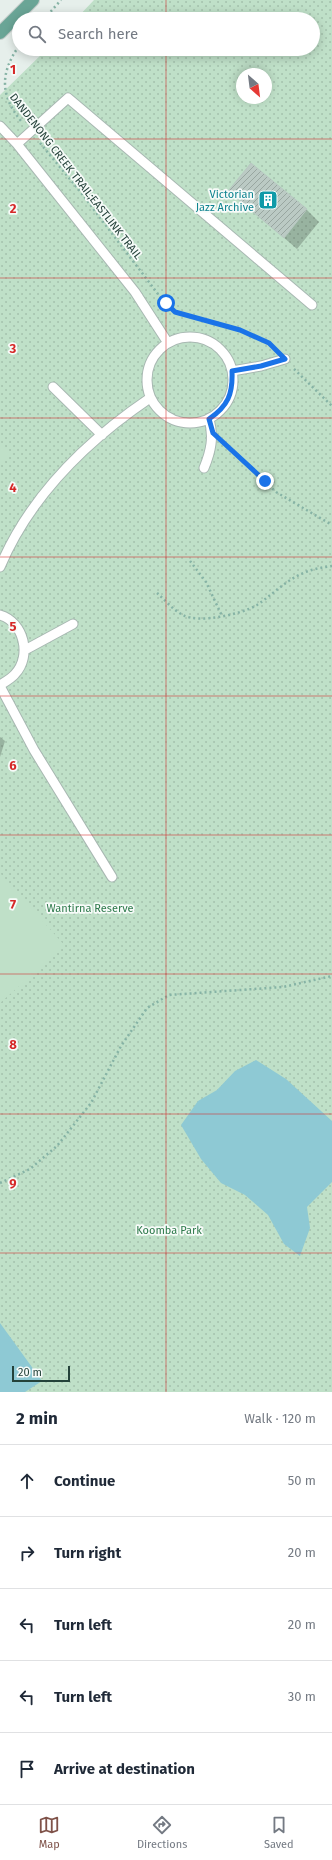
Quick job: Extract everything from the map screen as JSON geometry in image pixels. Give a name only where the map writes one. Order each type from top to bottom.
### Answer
[{"type":"main road","points":[[21,12],[33,0]]},
{"type":"main road","points":[[0,33],[12,21]]},
{"type":"lane","points":[[17,144],[68,98],[312,306]]},
{"type":"lane","points":[[0,126],[17,144],[135,292],[168,343]]},
{"type":"lane","points":[[182,338],[196,338],[211,342],[223,352],[232,371],[233,386],[228,400],[219,412],[209,419],[194,423],[179,422],[166,416],[155,406],[150,398],[147,383],[148,369],[155,355],[168,343],[182,338]]},
{"type":"lane","points":[[232,371],[261,366],[285,359]]},
{"type":"lane","points":[[53,387],[102,435]]},
{"type":"lane","points":[[0,566],[9,546],[38,501],[64,469],[125,415],[150,398]]},
{"type":"lane","points":[[204,468],[210,453],[213,433],[209,419]]},
{"type":"lane","points":[[0,614],[15,624],[22,634],[25,650],[22,663],[15,674],[0,686],[34,750],[112,877]]},
{"type":"lane","points":[[25,650],[73,624]]},
{"type":"path","points":[[50,12],[61,0]]},
{"type":"path","points":[[0,78],[12,56]]},
{"type":"path","name":"DANDENONG CREEK TRAIL;EASTLINK TRAIL","points":[[4,98],[14,115],[31,132],[79,190],[158,294],[175,312],[240,330],[269,343],[332,406]]},
{"type":"path","points":[[213,433],[276,492],[332,525]]},
{"type":"path","points":[[190,561],[206,582],[222,616]]},
{"type":"path","points":[[157,593],[184,616],[201,619],[222,616],[234,614],[255,606],[291,579],[311,570],[332,566]]},
{"type":"path","points":[[0,1183],[30,1168],[57,1146],[91,1103],[121,1046],[147,1008],[169,995],[283,987],[332,976]]},
{"type":"green space","name":"Koomba Park","points":[[94,0],[332,0],[332,1392],[0,1392],[0,95],[40,56],[320,56],[320,12],[83,12]]},
{"type":"green space","points":[[0,444],[10,454],[0,463]]},
{"type":"green space","points":[[0,873],[65,946],[0,1003]]},
{"type":"water","points":[[256,1060],[286,1079],[332,1121],[332,1182],[307,1207],[310,1228],[300,1256],[284,1244],[268,1215],[245,1195],[221,1183],[201,1159],[181,1125],[198,1101],[217,1090],[235,1071]]},
{"type":"water","points":[[0,1323],[42,1381],[25,1392],[0,1392]]},
{"type":"building","name":"Victorian Jazz Archive","points":[[251,163],[307,209],[284,238],[228,191]]},
{"type":"place","name":"Victorian Jazz Archive","points":[[268,200]]},
{"type":"route","points":[[166,303],[175,312],[195,316],[240,330],[269,343],[285,359],[261,366],[232,371],[233,386],[228,400],[219,412],[209,419],[213,433],[265,481]]},
{"type":"park label","name":"Wantirna Reserve","points":[[90,908]]}]
